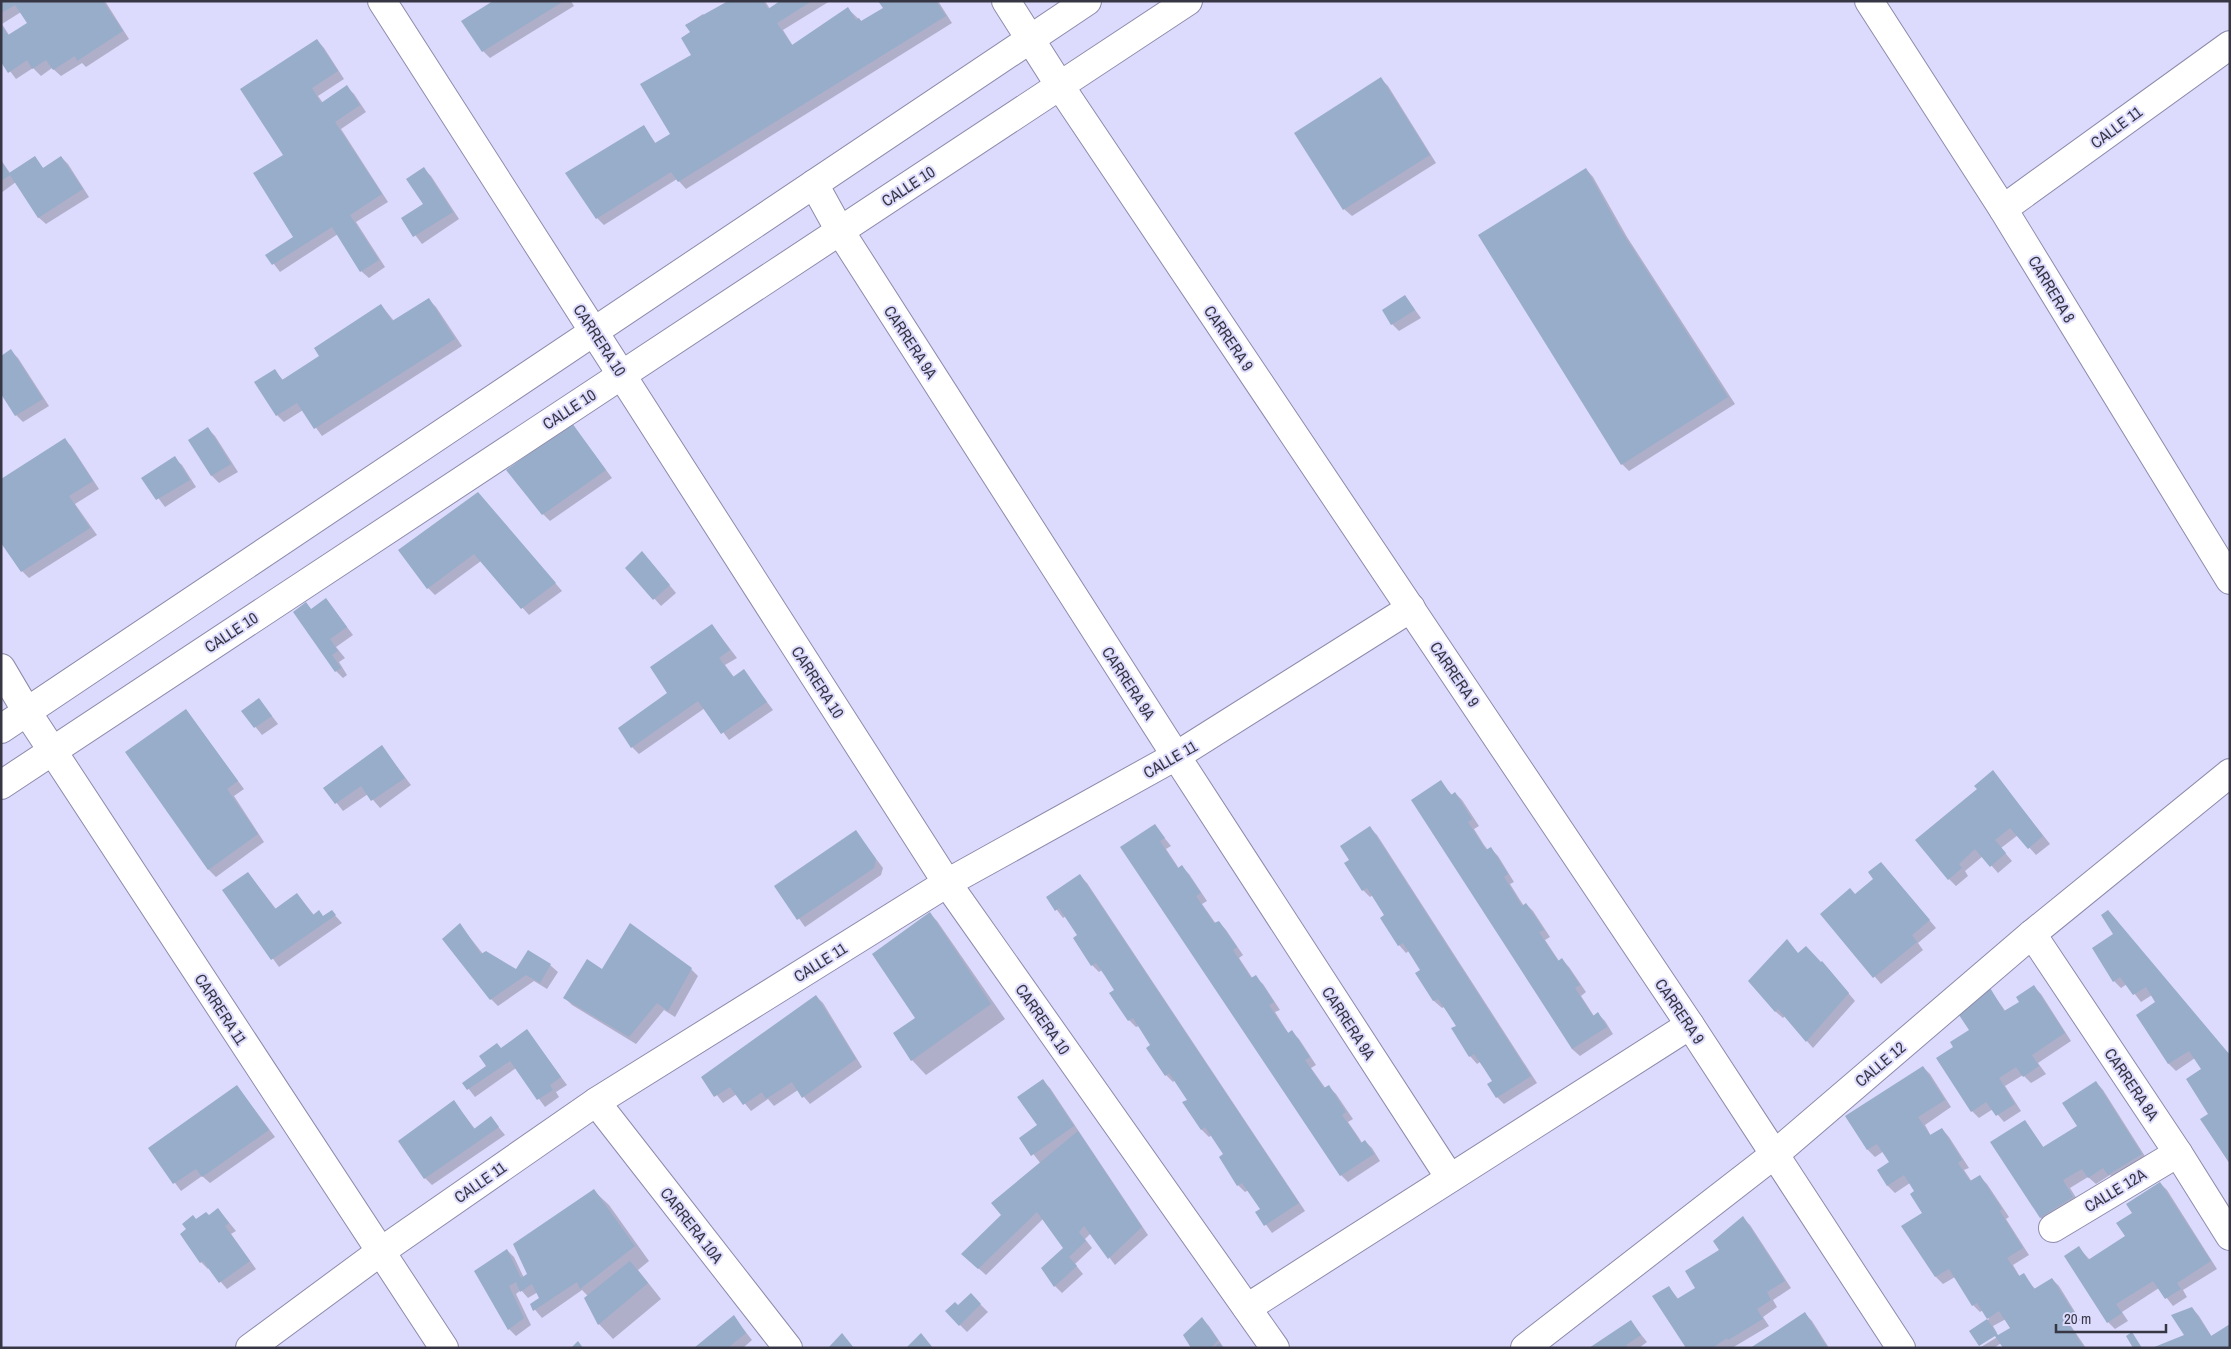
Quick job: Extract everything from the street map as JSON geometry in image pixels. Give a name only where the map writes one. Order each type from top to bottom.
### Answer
[{"type":"street","name":"CARRERA 10","points":[[382,1],[947,883],[1275,1348]]},
{"type":"street","name":"CARRERA 9","points":[[1006,1],[1060,86],[1690,1026],[1901,1348]]},
{"type":"street","points":[[1,729],[1087,1]]},
{"type":"street","name":"CALLE 10","points":[[1,785],[1188,1]]},
{"type":"street","name":"CARRERA 8","points":[[1868,1],[2003,209],[2230,580]]},
{"type":"street","name":"CALLE 11","points":[[2003,209],[2230,45]]},
{"type":"street","name":"CARRERA 9A","points":[[814,184],[840,231],[1176,756],[1450,1178]]},
{"type":"street","name":"CALLE 11","points":[[250,1348],[380,1252],[596,1102],[947,883],[1176,756],[1411,608]]},
{"type":"street","name":"CARRERA 11","points":[[1,668],[27,712],[444,1348]]},
{"type":"street","name":"CALLE 12","points":[[1525,1348],[1775,1154],[2032,934],[2230,773]]},
{"type":"street","name":"CARRERA 8A","points":[[2032,934],[2178,1153],[2230,1236]]},
{"type":"street","points":[[1247,1308],[1690,1026]]},
{"type":"street","name":"CARRERA 10A","points":[[596,1102],[788,1348]]},
{"type":"street","name":"CALLE 12A","points":[[2053,1228],[2178,1153]]},
{"type":"building","points":[[1,1],[103,1],[123,31],[77,61],[75,56],[53,70],[46,60],[32,69],[27,60],[8,73],[1,62],[1,25],[8,35],[27,23],[15,5],[1,13]]},
{"type":"building","points":[[493,1],[564,1],[482,52],[461,21]]},
{"type":"building","points":[[728,1],[763,1],[768,9],[780,1],[812,1],[777,23],[792,45],[848,7],[856,20],[859,18],[861,21],[883,8],[878,1],[936,1],[946,16],[678,182],[671,172],[596,219],[565,173],[644,125],[655,143],[670,134],[640,84],[691,55],[681,38],[690,32],[685,25]]},
{"type":"building","points":[[317,39],[338,71],[312,88],[321,103],[347,85],[360,105],[335,122],[382,194],[350,215],[379,260],[360,272],[332,227],[272,265],[265,255],[293,237],[253,173],[283,155],[240,89]]},
{"type":"building","points":[[1381,77],[1430,155],[1343,210],[1294,133]]},
{"type":"building","points":[[35,156],[43,168],[61,156],[83,189],[38,218],[10,175],[1,181],[1,161],[9,173]]},
{"type":"building","points":[[424,167],[453,212],[413,237],[401,218],[423,204],[406,179]]},
{"type":"building","points":[[1586,168],[1620,229],[1728,397],[1621,465],[1478,235]]},
{"type":"building","points":[[1405,295],[1415,310],[1391,325],[1382,310]]},
{"type":"building","points":[[429,298],[455,339],[314,429],[297,403],[276,416],[254,382],[275,369],[282,380],[319,356],[314,348],[381,304],[392,321]]},
{"type":"building","points":[[11,349],[43,399],[15,416],[1,394],[1,356]]},
{"type":"building","points":[[572,423],[606,470],[542,515],[506,470]]},
{"type":"building","points":[[208,427],[231,464],[211,476],[188,440]]},
{"type":"building","points":[[65,438],[93,481],[69,496],[90,528],[21,572],[1,543],[1,479]]},
{"type":"building","points":[[175,456],[190,480],[156,500],[141,478]]},
{"type":"building","points":[[478,492],[556,583],[521,609],[474,554],[427,589],[398,550]]},
{"type":"building","points":[[642,551],[670,585],[653,600],[625,568]]},
{"type":"building","points":[[326,598],[347,627],[330,639],[338,651],[332,655],[341,668],[335,672],[293,612],[306,602],[311,609]]},
{"type":"building","points":[[712,624],[730,650],[719,658],[733,677],[744,669],[767,702],[721,734],[698,701],[631,748],[618,728],[667,693],[650,667]]},
{"type":"building","points":[[259,698],[272,716],[254,728],[241,711]]},
{"type":"building","points":[[186,709],[238,781],[227,789],[258,834],[208,870],[125,752]]},
{"type":"building","points":[[382,745],[405,778],[371,801],[361,786],[335,804],[323,788]]},
{"type":"building","points":[[1993,770],[2043,836],[2028,849],[2010,828],[1995,840],[2006,853],[1990,867],[1975,849],[1959,864],[1962,868],[1948,880],[1915,840],[1977,789],[1974,786]]},
{"type":"building","points":[[1441,780],[1451,795],[1455,792],[1472,819],[1468,822],[1486,850],[1491,847],[1508,874],[1504,877],[1522,906],[1526,903],[1544,930],[1539,932],[1558,961],[1562,958],[1580,985],[1575,988],[1593,1016],[1598,1012],[1607,1027],[1572,1049],[1411,800]]},
{"type":"building","points":[[1155,824],[1165,838],[1160,841],[1169,855],[1178,868],[1182,865],[1201,893],[1196,896],[1214,923],[1219,921],[1237,947],[1233,950],[1251,978],[1256,975],[1274,1002],[1269,1005],[1278,1019],[1288,1033],[1292,1030],[1310,1057],[1305,1060],[1324,1088],[1329,1085],[1346,1112],[1342,1115],[1361,1143],[1365,1140],[1374,1154],[1340,1176],[1120,847]]},
{"type":"building","points":[[1370,826],[1531,1076],[1496,1098],[1487,1084],[1492,1081],[1474,1054],[1469,1057],[1451,1028],[1456,1026],[1438,999],[1433,1001],[1415,973],[1420,970],[1403,943],[1398,946],[1380,918],[1384,915],[1367,888],[1362,891],[1344,863],[1349,860],[1340,846]]},
{"type":"building","points":[[856,830],[876,859],[874,868],[797,920],[774,886]]},
{"type":"building","points":[[1881,862],[1930,920],[1912,935],[1917,942],[1873,978],[1820,914],[1850,888],[1855,894],[1873,879],[1868,872]]},
{"type":"building","points":[[248,872],[275,909],[297,893],[313,915],[319,910],[323,916],[332,910],[336,915],[271,960],[222,890]]},
{"type":"building","points":[[1080,874],[1299,1203],[1264,1226],[1255,1212],[1260,1209],[1242,1183],[1237,1186],[1219,1157],[1223,1154],[1205,1127],[1201,1130],[1182,1102],[1187,1100],[1169,1073],[1165,1076],[1146,1048],[1150,1045],[1133,1018],[1128,1021],[1109,993],[1114,990],[1105,976],[1096,963],[1091,966],[1073,938],[1077,935],[1059,908],[1055,911],[1046,897]]},
{"type":"building","points":[[2108,910],[2230,1055],[2230,1164],[2200,1119],[2208,1114],[2186,1079],[2201,1069],[2189,1051],[2168,1064],[2136,1015],[2155,1002],[2146,987],[2133,995],[2120,977],[2113,982],[2092,948],[2113,934],[2101,915]]},
{"type":"building","points":[[930,912],[991,1004],[911,1061],[893,1033],[915,1018],[872,954]]},
{"type":"building","points":[[460,923],[481,954],[486,951],[516,969],[528,950],[551,964],[540,983],[526,975],[490,1000],[442,939]]},
{"type":"building","points":[[630,923],[692,968],[668,1011],[657,1003],[629,1037],[563,998],[587,959],[602,969]]},
{"type":"building","points":[[1787,939],[1798,953],[1806,946],[1822,961],[1849,993],[1806,1042],[1778,1009],[1775,1012],[1748,981]]},
{"type":"building","points":[[2034,985],[2065,1033],[2032,1055],[2039,1066],[2023,1077],[2016,1067],[1999,1078],[2015,1104],[1996,1116],[1986,1102],[1971,1112],[1936,1058],[1953,1047],[1950,1042],[1969,1030],[1957,1012],[1989,986],[2004,1011],[2019,1002],[2016,997]]},
{"type":"building","points":[[816,995],[856,1059],[802,1098],[792,1082],[766,1099],[762,1092],[743,1105],[730,1087],[714,1097],[701,1077]]},
{"type":"building","points":[[527,1029],[561,1077],[550,1085],[553,1090],[537,1100],[510,1061],[467,1090],[462,1083],[486,1066],[479,1056],[497,1043],[501,1048]]},
{"type":"building","points":[[1923,1066],[1945,1100],[1918,1117],[1930,1135],[1942,1128],[1962,1160],[1958,1163],[1970,1181],[1980,1175],[2002,1209],[2000,1211],[2023,1248],[2007,1258],[2019,1276],[2024,1273],[2034,1289],[2052,1278],[2074,1313],[2065,1318],[2084,1348],[2003,1348],[1995,1336],[1979,1346],[1969,1331],[1987,1319],[1977,1303],[1972,1306],[1949,1269],[1935,1277],[1901,1226],[1922,1213],[1910,1194],[1914,1191],[1904,1175],[1887,1186],[1877,1170],[1889,1162],[1877,1144],[1867,1150],[1845,1116]],"holes":[[[1999,1311],[2010,1328],[1998,1335],[1987,1319]]]},
{"type":"building","points":[[1043,1079],[1074,1126],[1031,1156],[1019,1138],[1037,1125],[1017,1097]]},
{"type":"building","points":[[2096,1081],[2142,1154],[2108,1175],[2103,1168],[2088,1178],[2082,1169],[2063,1180],[2073,1197],[2040,1218],[1990,1142],[2025,1120],[2043,1147],[2077,1126],[2062,1103]]},
{"type":"building","points":[[237,1085],[269,1130],[202,1177],[196,1169],[173,1184],[148,1148]]},
{"type":"building","points":[[454,1100],[474,1129],[491,1116],[499,1127],[424,1179],[398,1141]]},
{"type":"building","points":[[1078,1131],[1142,1227],[1108,1259],[1084,1226],[1079,1232],[1086,1241],[1069,1257],[1077,1266],[1054,1287],[1041,1268],[1063,1248],[1037,1212],[978,1269],[961,1254],[1001,1215],[991,1203]]},
{"type":"building","points":[[2160,1182],[2211,1261],[2177,1283],[2181,1289],[2165,1299],[2153,1281],[2116,1304],[2122,1313],[2107,1323],[2064,1256],[2079,1246],[2088,1260],[2125,1236],[2116,1223],[2132,1213],[2126,1204]]},
{"type":"building","points":[[594,1189],[635,1246],[580,1289],[577,1282],[533,1311],[530,1304],[539,1298],[532,1284],[520,1292],[516,1282],[509,1286],[524,1318],[508,1330],[474,1271],[507,1249],[521,1278],[527,1274],[513,1244]]},
{"type":"building","points":[[218,1208],[229,1223],[225,1226],[250,1261],[219,1283],[203,1261],[200,1263],[180,1234],[186,1229],[182,1224],[193,1215],[196,1219],[206,1212],[209,1215]]},
{"type":"building","points":[[1743,1216],[1785,1281],[1767,1292],[1771,1300],[1757,1309],[1763,1319],[1712,1348],[1686,1348],[1652,1296],[1669,1286],[1677,1299],[1695,1288],[1685,1271],[1719,1250],[1713,1241]]},
{"type":"building","points":[[630,1261],[648,1283],[598,1325],[584,1298]]},
{"type":"building","points":[[971,1293],[981,1304],[959,1326],[945,1311],[955,1302],[958,1305]]},
{"type":"building","points":[[2192,1307],[2211,1336],[2230,1324],[2230,1348],[2152,1348],[2184,1335],[2171,1315]]},
{"type":"building","points":[[1805,1312],[1827,1347],[1750,1348],[1772,1334]]},
{"type":"building","points":[[734,1315],[746,1333],[730,1346],[731,1348],[694,1348]]},
{"type":"building","points":[[1202,1317],[1218,1340],[1211,1348],[1191,1348],[1183,1335]]},
{"type":"building","points":[[1631,1320],[1641,1335],[1626,1345],[1628,1348],[1589,1348]]},
{"type":"building","points":[[2132,1332],[2142,1348],[2133,1348],[2126,1336]]},
{"type":"building","points":[[842,1333],[854,1348],[828,1348]]},
{"type":"building","points":[[921,1333],[933,1348],[906,1348]]},
{"type":"building","points":[[578,1341],[583,1348],[571,1348]]},
{"type":"building","points":[[1219,1343],[1223,1348],[1214,1348]]}]
